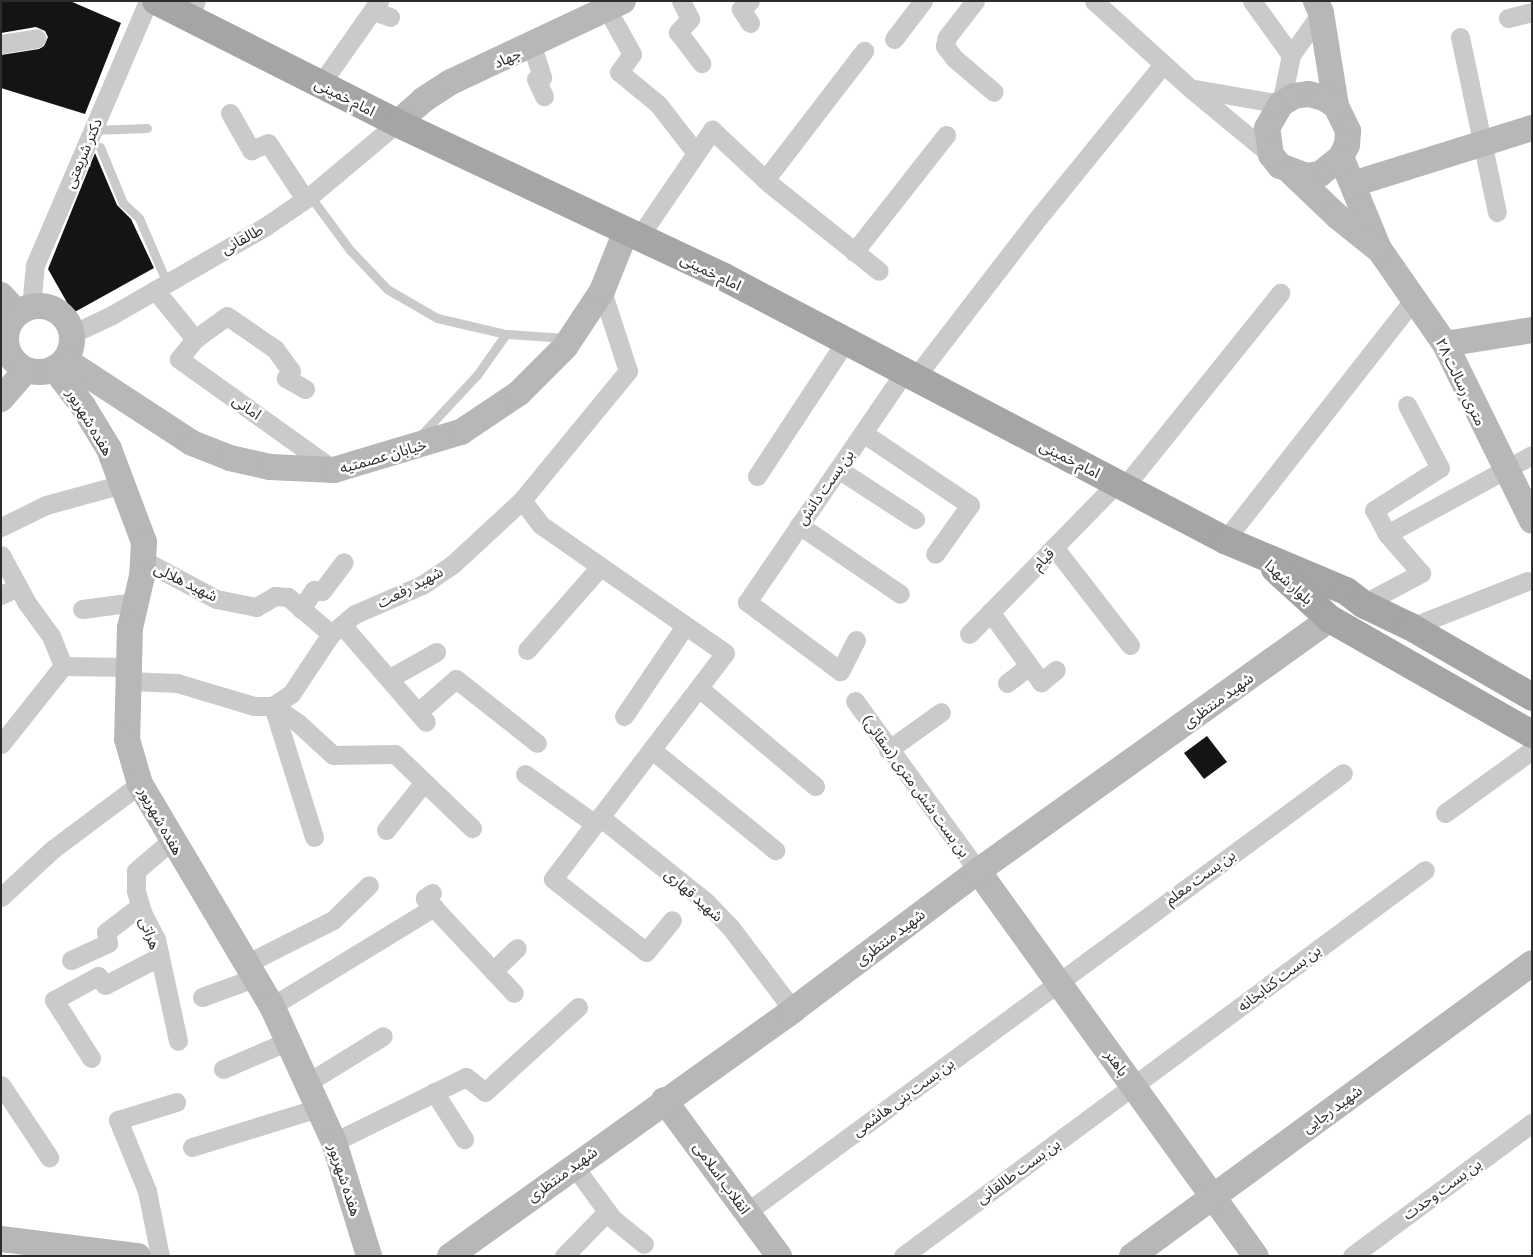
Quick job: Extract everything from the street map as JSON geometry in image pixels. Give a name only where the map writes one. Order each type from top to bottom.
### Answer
[{"type":"main road","name":"امام خمینی","points":[[156,1],[192,10],[320,84],[397,123],[724,277],[909,376],[1121,484],[1225,540],[1259,555]]},
{"type":"main road","name":"بلوار شهدا","points":[[1259,555],[1346,591],[1363,604],[1411,627],[1532,696]]},
{"type":"main road","name":"بلوار شهدا","points":[[1259,555],[1330,619],[1532,734]]},
{"type":"street","name":"دکتر شریعتی","points":[[17,305],[96,138],[148,1]]},
{"type":"street","points":[[681,1],[690,19],[678,32],[701,64]]},
{"type":"street","points":[[750,1],[741,9],[750,23]]},
{"type":"street","points":[[894,39],[923,1]]},
{"type":"street","points":[[975,1],[947,37],[945,46],[954,58],[994,92]]},
{"type":"street","points":[[1094,1],[1191,89],[1292,173],[1320,174],[1342,157],[1348,131],[1336,106],[1319,7]]},
{"type":"street","points":[[1252,1],[1290,55]]},
{"type":"street","points":[[615,5],[632,54],[619,72],[658,104],[696,152]]},
{"type":"street","name":"جهاد","points":[[397,123],[423,100],[451,82],[532,46],[615,5]]},
{"type":"street","points":[[320,84],[376,6],[390,17]]},
{"type":"street","points":[[1271,155],[1267,128],[1281,104],[1290,55],[1319,7]]},
{"type":"street","points":[[1508,18],[1532,12]]},
{"type":"street","points":[[1460,37],[1497,212]]},
{"type":"street","points":[[1,44],[37,38]]},
{"type":"street","points":[[532,46],[542,77],[536,80],[544,96]]},
{"type":"street","points":[[765,180],[864,51]]},
{"type":"street","name":"بن بست دانش","points":[[856,640],[840,671],[747,602],[863,433],[1163,64]]},
{"type":"street","points":[[1191,89],[1281,104],[1294,96],[1309,94],[1324,98],[1336,106]]},
{"type":"street","points":[[230,113],[251,150],[268,143],[308,198]]},
{"type":"street","name":"طالقانی","points":[[72,334],[161,286],[308,198],[397,123]]},
{"type":"street","points":[[1353,184],[1481,142],[1532,128]]},
{"type":"street","points":[[633,234],[712,130],[765,180],[879,271]]},
{"type":"street","points":[[854,252],[946,135]]},
{"type":"street","name":"۲۸ متری رسالت","points":[[1342,157],[1379,249],[1415,298],[1445,344],[1505,470],[1532,521]]},
{"type":"street","name":"۲۸ متری رسالت","points":[[1292,173],[1337,216],[1379,249]]},
{"type":"street","name":"خیابان عصمتیه","points":[[60,364],[192,443],[230,458],[270,467],[334,470],[407,450],[462,432],[519,393],[571,338],[602,291],[633,234]]},
{"type":"street","points":[[161,286],[195,339]]},
{"type":"street","name":"شهید رفعت","points":[[273,706],[292,694],[336,630],[355,614],[422,585],[453,564],[522,500],[628,371],[602,291]]},
{"type":"street","name":"قیام","points":[[968,634],[1054,547],[1121,484],[1280,293]]},
{"type":"street","points":[[1225,540],[1415,298]]},
{"type":"street","points":[[17,305],[53,308],[65,319],[72,334],[70,352],[60,364],[45,372],[26,370],[10,354],[6,344],[7,332],[17,305]]},
{"type":"street","name":"امانی","points":[[305,389],[286,378],[290,371],[275,349],[227,316],[195,339],[180,359],[334,470]]},
{"type":"street","points":[[1445,344],[1532,330]]},
{"type":"street","points":[[757,476],[845,342]]},
{"type":"street","name":"هفده شهریور","points":[[60,364],[109,449],[144,542],[143,560],[130,628],[127,739],[140,784],[272,1006],[334,1142],[369,1256]]},
{"type":"street","points":[[1,399],[26,370]]},
{"type":"street","points":[[1363,604],[1421,574],[1387,534],[1374,510],[1440,468],[1408,405]]},
{"type":"street","points":[[863,433],[970,505],[935,554]]},
{"type":"street","points":[[1387,534],[1532,455]]},
{"type":"street","points":[[838,469],[915,519]]},
{"type":"street","points":[[1,527],[46,504],[123,484]]},
{"type":"street","points":[[522,500],[541,525],[726,653],[553,879],[646,952],[672,920]]},
{"type":"street","points":[[799,525],[900,594]]},
{"type":"street","points":[[1054,547],[1130,645]]},
{"type":"street","points":[[1,555],[18,587],[52,636],[64,666]]},
{"type":"street","name":"شهید هلالی","points":[[143,560],[216,599],[256,607],[275,596],[288,598],[301,609],[336,630],[390,678],[422,717],[456,678],[537,743]]},
{"type":"street","points":[[301,609],[314,590],[322,591],[344,562]]},
{"type":"street","points":[[527,650],[600,567]]},
{"type":"street","points":[[1411,627],[1527,581]]},
{"type":"street","points":[[1,595],[18,587]]},
{"type":"street","points":[[82,609],[136,602]]},
{"type":"street","points":[[990,612],[1041,682],[1056,670]]},
{"type":"street","name":"شهید منتظری","points":[[450,1256],[664,1100],[793,1010],[978,870],[1330,619]]},
{"type":"street","points":[[624,716],[685,626]]},
{"type":"street","points":[[390,678],[436,652]]},
{"type":"street","points":[[64,666],[129,674],[177,683],[254,706],[273,706],[298,723],[333,755],[395,754],[472,828]]},
{"type":"street","points":[[1,744],[64,666]]},
{"type":"street","points":[[1007,683],[1029,666]]},
{"type":"street","points":[[698,688],[815,786]]},
{"type":"street","name":"بن بست شش متری (سقائی)","points":[[855,701],[888,750],[978,870]]},
{"type":"street","points":[[273,706],[314,838]]},
{"type":"street","points":[[888,750],[941,712]]},
{"type":"street","points":[[652,750],[775,850]]},
{"type":"street","points":[[1445,813],[1532,750]]},
{"type":"street","name":"بن بست معلم","points":[[1058,982],[1342,773]]},
{"type":"street","name":"شهید قهاری","points":[[525,774],[598,821],[706,902],[731,928],[793,1010]]},
{"type":"street","points":[[386,830],[424,782]]},
{"type":"street","points":[[1,897],[53,849],[140,784]]},
{"type":"street","name":"هراتی","points":[[172,840],[136,871],[140,906],[156,939],[178,1041]]},
{"type":"street","name":"باهنر","points":[[978,870],[1256,1256]]},
{"type":"street","name":"بن بست کتابخانه","points":[[1133,1086],[1425,870]]},
{"type":"street","points":[[202,997],[250,971],[333,920],[369,886]]},
{"type":"street","points":[[272,1006],[433,900],[514,993]]},
{"type":"street","points":[[71,960],[108,943],[106,932],[140,906]]},
{"type":"street","points":[[494,971],[517,948]]},
{"type":"street","points":[[91,1058],[54,1000],[59,989],[98,976],[105,985],[159,957]]},
{"type":"street","name":"شهید رجایی","points":[[1132,1256],[1532,962]]},
{"type":"street","name":"بن بست بنی هاشمی","points":[[747,1212],[1058,982]]},
{"type":"street","points":[[334,1142],[466,1077],[485,1092],[578,1007]]},
{"type":"street","points":[[307,1083],[383,1036]]},
{"type":"street","points":[[223,1069],[288,1041]]},
{"type":"street","points":[[1,1086],[49,1157]]},
{"type":"street","name":"بن بست طالقانی","points":[[903,1256],[1133,1086]]},
{"type":"street","points":[[434,1092],[464,1139]]},
{"type":"street","name":"انقلاب اسلامی","points":[[664,1100],[779,1256]]},
{"type":"street","points":[[160,1256],[147,1191],[118,1120],[176,1102]]},
{"type":"street","points":[[192,1148],[318,1108]]},
{"type":"street","name":"بن بست وحدت","points":[[1352,1256],[1532,1123]]},
{"type":"street","points":[[574,1166],[607,1212],[644,1244]]},
{"type":"street","points":[[564,1256],[607,1212]]},
{"type":"street","points":[[1,1239],[138,1256]]},
{"type":"lane","points":[[147,128],[96,138],[123,203],[138,218],[161,286]]},
{"type":"lane","points":[[308,198],[350,250],[387,289],[437,318],[506,334],[550,339],[571,338]]},
{"type":"lane","points":[[407,450],[456,400],[506,334]]},
{"type":"building","points":[[1,1],[70,1],[121,23],[85,114],[1,88],[1,55],[39,49],[44,46],[48,37],[45,31],[36,27],[1,33]]},
{"type":"building","points":[[95,153],[117,205],[131,219],[154,268],[73,313],[48,269]]},
{"type":"building","points":[[1207,736],[1227,762],[1204,779],[1184,753]]}]
